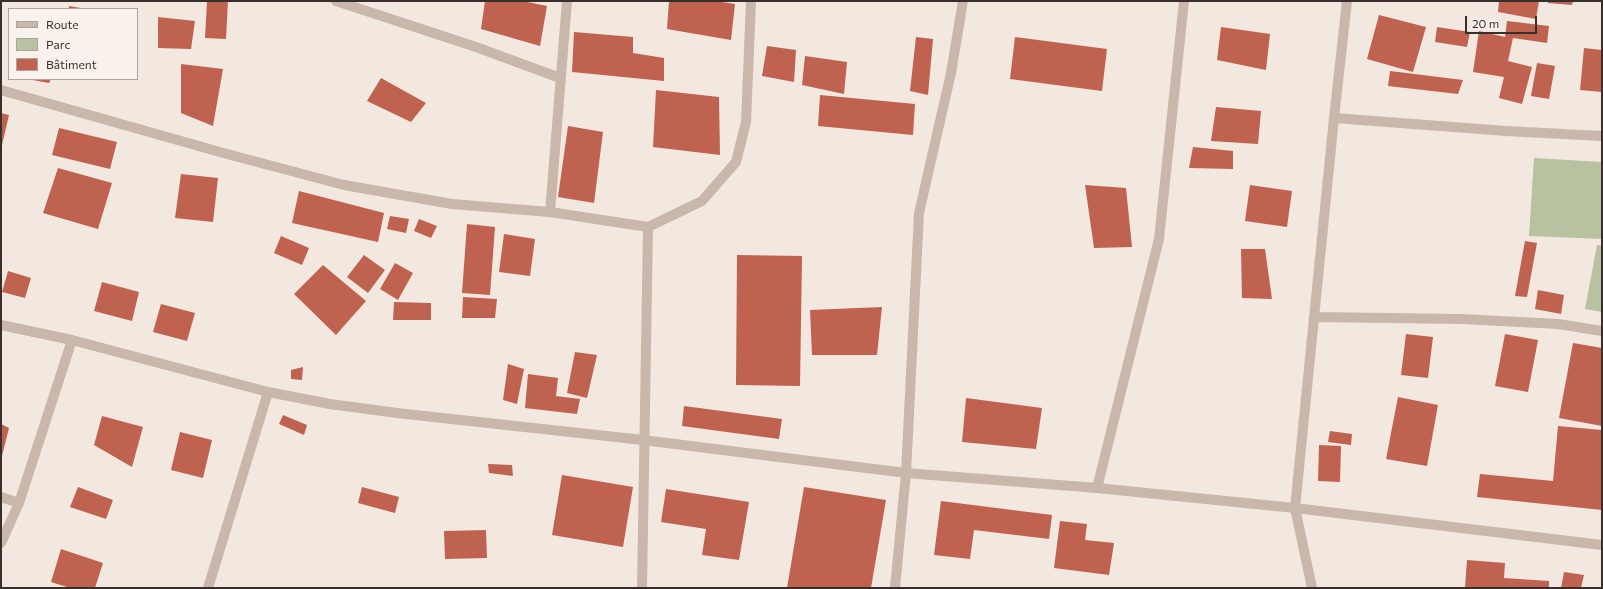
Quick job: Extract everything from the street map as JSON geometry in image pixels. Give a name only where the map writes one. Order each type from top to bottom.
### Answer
[{"type":"street","points":[[336,1],[476,47],[560,78]]},
{"type":"street","points":[[550,212],[566,1]]},
{"type":"street","points":[[1,90],[227,154],[344,185],[452,204],[550,212],[648,227],[702,201],[736,162],[746,122],[751,1]]},
{"type":"street","points":[[895,588],[906,473],[920,213],[951,73],[963,1]]},
{"type":"street","points":[[1097,488],[1159,239],[1184,1]]},
{"type":"street","points":[[1312,588],[1295,508],[1347,1]]},
{"type":"street","points":[[1334,118],[1506,131],[1602,136]]},
{"type":"street","points":[[642,588],[643,440],[648,227]]},
{"type":"street","points":[[1314,317],[1462,319],[1558,324],[1602,332]]},
{"type":"street","points":[[1,324],[72,340],[268,392],[330,404],[397,413],[643,440],[906,473],[1097,488],[1295,508],[1602,545]]},
{"type":"street","points":[[1,543],[19,503],[72,340]]},
{"type":"street","points":[[208,588],[268,392]]},
{"type":"street","points":[[1,498],[19,503]]},
{"type":"green space","points":[[1534,158],[1602,162],[1602,239],[1529,236]]},
{"type":"green space","points":[[1597,245],[1602,246],[1602,312],[1585,309]]},
{"type":"building","points":[[207,1],[228,1],[226,39],[205,38]]},
{"type":"building","points":[[485,1],[523,1],[547,6],[540,46],[481,29]]},
{"type":"building","points":[[669,1],[716,1],[735,4],[731,40],[667,29]]},
{"type":"building","points":[[1499,1],[1539,1],[1536,19],[1498,12]]},
{"type":"building","points":[[1548,1],[1573,1],[1572,5],[1548,3]]},
{"type":"building","points":[[69,6],[81,8],[69,8]]},
{"type":"building","points":[[1379,15],[1426,27],[1413,72],[1367,59]]},
{"type":"building","points":[[158,17],[195,21],[191,49],[158,48]]},
{"type":"building","points":[[1507,21],[1549,26],[1547,43],[1513,38],[1508,61],[1532,67],[1522,104],[1499,98],[1504,77],[1473,72],[1479,31],[1505,37]]},
{"type":"building","points":[[1221,27],[1270,34],[1266,70],[1217,60]]},
{"type":"building","points":[[1437,27],[1470,32],[1467,47],[1435,42]]},
{"type":"building","points":[[574,32],[633,37],[633,53],[664,58],[664,81],[572,72]]},
{"type":"building","points":[[916,37],[933,39],[928,95],[910,91]]},
{"type":"building","points":[[1015,37],[1107,49],[1102,91],[1010,79]]},
{"type":"building","points":[[767,46],[796,50],[794,82],[762,76]]},
{"type":"building","points":[[1584,48],[1602,50],[1602,92],[1580,90]]},
{"type":"building","points":[[805,56],[847,62],[844,94],[802,85]]},
{"type":"building","points":[[1537,63],[1555,66],[1549,99],[1531,96]]},
{"type":"building","points":[[181,64],[223,69],[213,126],[181,113]]},
{"type":"building","points":[[1390,71],[1463,80],[1458,94],[1388,86]]},
{"type":"building","points":[[381,78],[426,103],[411,122],[367,101]]},
{"type":"building","points":[[32,80],[50,80],[49,83]]},
{"type":"building","points":[[656,90],[719,97],[720,155],[653,147]]},
{"type":"building","points":[[820,95],[915,104],[913,135],[818,126]]},
{"type":"building","points":[[1216,107],[1261,111],[1258,144],[1211,141]]},
{"type":"building","points":[[1,113],[9,115],[2,145],[1,145]]},
{"type":"building","points":[[568,126],[603,132],[594,203],[558,197]]},
{"type":"building","points":[[59,128],[117,142],[110,169],[52,155]]},
{"type":"building","points":[[1193,147],[1233,151],[1233,169],[1189,168]]},
{"type":"building","points":[[58,168],[112,183],[98,229],[43,213]]},
{"type":"building","points":[[181,174],[218,178],[213,222],[175,218]]},
{"type":"building","points":[[1085,185],[1126,188],[1132,247],[1094,248]]},
{"type":"building","points":[[1250,185],[1292,191],[1287,227],[1245,221]]},
{"type":"building","points":[[299,191],[384,213],[378,242],[292,223]]},
{"type":"building","points":[[390,216],[409,219],[406,233],[387,229]]},
{"type":"building","points":[[419,219],[437,226],[431,238],[414,231]]},
{"type":"building","points":[[467,224],[495,227],[490,295],[462,293]]},
{"type":"building","points":[[504,234],[535,239],[530,276],[499,272]]},
{"type":"building","points":[[281,236],[309,248],[302,265],[274,253]]},
{"type":"building","points":[[1525,241],[1537,243],[1527,297],[1515,296]]},
{"type":"building","points":[[1241,249],[1265,249],[1272,299],[1242,298]]},
{"type":"building","points":[[364,255],[385,270],[368,293],[347,277]]},
{"type":"building","points":[[737,255],[802,256],[800,386],[736,385]]},
{"type":"building","points":[[395,263],[413,273],[398,300],[380,289]]},
{"type":"building","points":[[323,265],[366,301],[336,335],[294,294]]},
{"type":"building","points":[[8,271],[31,278],[25,298],[2,292]]},
{"type":"building","points":[[102,282],[139,292],[132,321],[94,311]]},
{"type":"building","points":[[1538,290],[1564,295],[1561,314],[1535,309]]},
{"type":"building","points":[[463,297],[497,299],[495,318],[462,318]]},
{"type":"building","points":[[394,302],[431,303],[431,320],[393,320]]},
{"type":"building","points":[[161,304],[195,313],[187,341],[153,332]]},
{"type":"building","points":[[882,307],[877,355],[812,355],[810,310]]},
{"type":"building","points":[[1406,334],[1433,337],[1428,378],[1401,375]]},
{"type":"building","points":[[1505,334],[1538,340],[1528,392],[1495,386]]},
{"type":"building","points":[[1573,343],[1602,348],[1602,426],[1559,418]]},
{"type":"building","points":[[575,352],[597,355],[587,398],[567,393]]},
{"type":"building","points":[[508,364],[524,369],[517,404],[503,400]]},
{"type":"building","points":[[303,367],[302,380],[291,379],[291,370]]},
{"type":"building","points":[[528,374],[558,378],[556,396],[580,399],[577,414],[525,408]]},
{"type":"building","points":[[1398,397],[1438,405],[1427,466],[1386,459]]},
{"type":"building","points":[[966,398],[1042,408],[1036,449],[962,442]]},
{"type":"building","points":[[684,406],[782,419],[779,439],[682,426]]},
{"type":"building","points":[[283,415],[307,425],[304,435],[279,424]]},
{"type":"building","points":[[102,416],[143,427],[132,467],[94,445]]},
{"type":"building","points":[[1,424],[9,428],[2,456],[1,456]]},
{"type":"building","points":[[1558,426],[1602,430],[1602,510],[1477,497],[1480,474],[1553,481]]},
{"type":"building","points":[[1330,431],[1352,434],[1351,445],[1328,442]]},
{"type":"building","points":[[180,432],[212,440],[203,478],[171,470]]},
{"type":"building","points":[[1319,445],[1341,446],[1340,482],[1318,481]]},
{"type":"building","points":[[488,464],[512,465],[513,476],[489,473]]},
{"type":"building","points":[[562,475],[633,487],[623,547],[552,535]]},
{"type":"building","points":[[78,487],[113,500],[106,519],[70,507]]},
{"type":"building","points":[[362,487],[399,497],[395,513],[358,503]]},
{"type":"building","points":[[804,487],[886,500],[871,588],[787,588]]},
{"type":"building","points":[[666,489],[749,502],[739,560],[702,555],[706,529],[661,522]]},
{"type":"building","points":[[941,501],[1052,515],[1049,539],[974,530],[970,559],[934,555]]},
{"type":"building","points":[[1060,521],[1087,524],[1085,540],[1114,543],[1109,575],[1054,568]]},
{"type":"building","points":[[486,530],[487,558],[445,559],[444,531]]},
{"type":"building","points":[[61,549],[103,563],[95,588],[70,588],[51,582]]},
{"type":"building","points":[[1467,560],[1505,563],[1504,578],[1549,581],[1549,588],[1465,588]]},
{"type":"building","points":[[1564,572],[1584,575],[1581,588],[1561,588]]}]
